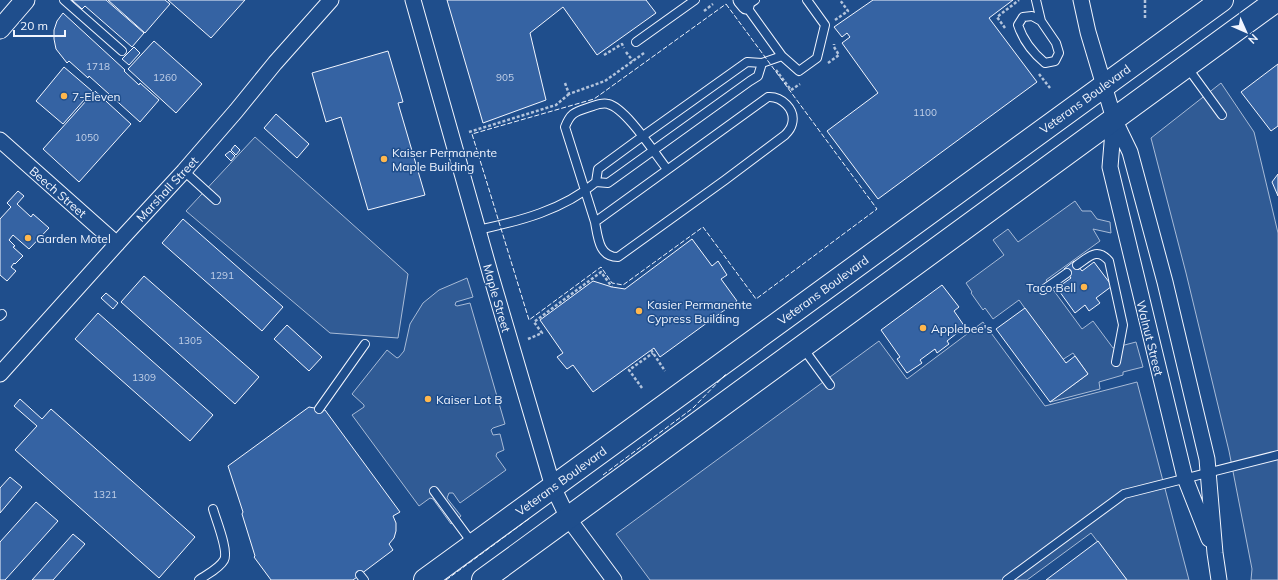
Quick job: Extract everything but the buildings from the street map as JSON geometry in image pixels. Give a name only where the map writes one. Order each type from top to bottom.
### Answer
[{"type":"main road","name":"Veterans Boulevard","points":[[425,580],[1222,0]]},
{"type":"main road","points":[[483,580],[1274,2]]},
{"type":"street","points":[[0,29],[25,0]]},
{"type":"street","name":"Marshall Street","points":[[0,374],[184,171],[275,63],[331,0]]},
{"type":"street","name":"Maple Street","points":[[413,0],[553,487],[568,518],[614,580]]},
{"type":"street","name":"Walnut Street","points":[[1081,0],[1088,32],[1114,119],[1130,152],[1165,282],[1207,459],[1215,553],[1220,580]]},
{"type":"street","name":"Walnut Street","points":[[1114,119],[1110,168],[1185,478],[1215,553]]},
{"type":"street","name":"Beech Street","points":[[0,140],[117,244]]},
{"type":"lane","points":[[64,0],[122,51]]},
{"type":"lane","points":[[636,42],[695,0]]},
{"type":"lane","points":[[747,2],[782,56],[799,71],[817,58],[825,25],[807,0]]},
{"type":"lane","points":[[1036,0],[1041,21],[1056,44],[1059,53],[1055,61],[1045,63],[1038,57],[1021,35],[1018,25],[1023,17],[1032,16],[1041,21]]},
{"type":"lane","points":[[478,230],[525,219],[543,213],[585,191],[596,182],[598,169],[747,62],[765,62],[782,56]]},
{"type":"lane","points":[[596,182],[608,183],[758,76],[765,62]]},
{"type":"lane","points":[[1186,66],[1222,115]]},
{"type":"lane","points":[[595,222],[768,96],[775,96],[782,100],[792,114],[793,123],[785,135],[618,257],[610,257],[604,252],[598,238],[595,222],[565,127],[570,116],[581,110],[599,104],[608,104],[617,108],[642,136],[667,169]]},
{"type":"lane","points":[[184,171],[216,200]]},
{"type":"lane","points":[[1077,265],[1093,254],[1102,255],[1108,262],[1123,325],[1116,362]]},
{"type":"lane","points":[[1043,290],[1067,273]]},
{"type":"lane","points":[[319,408],[365,344]]},
{"type":"lane","points":[[802,347],[830,385]]},
{"type":"lane","points":[[1007,580],[1124,494],[1278,455]]},
{"type":"lane","points":[[434,491],[473,545]]},
{"type":"lane","points":[[199,580],[219,566],[225,557],[224,547],[212,509]]},
{"type":"path","points":[[832,22],[848,11],[840,0]]},
{"type":"path","points":[[1145,0],[1145,18]]},
{"type":"path","points":[[827,64],[839,55],[834,47],[834,41]]},
{"type":"path","points":[[604,55],[622,44],[633,61]]},
{"type":"path","points":[[765,62],[791,90],[803,81]]},
{"type":"path","points":[[469,132],[556,105],[569,94]]},
{"type":"path","points":[[528,339],[542,334],[534,322],[601,272],[612,287]]},
{"type":"path","points":[[651,350],[665,371]]},
{"type":"path","points":[[642,388],[629,370],[653,354]]},
{"type":"shaded area","points":[[1221,83],[1254,132],[1278,233],[1278,580],[1251,580],[1252,569],[1229,451],[1186,273],[1151,138]]},
{"type":"shaded area","points":[[255,137],[408,274],[398,338],[330,333],[186,211]]},
{"type":"shaded area","points":[[1075,201],[1082,211],[1091,211],[1097,219],[1110,222],[1111,233],[1093,229],[1100,241],[1046,280],[1082,329],[1093,321],[1113,348],[1136,342],[1143,367],[1123,372],[1123,375],[1099,382],[1100,389],[1050,402],[1088,374],[1073,353],[1062,360],[1019,300],[993,319],[985,308],[983,310],[966,283],[1004,255],[993,240],[1008,229],[1018,242]]},
{"type":"shaded area","name":"Kaiser Lot B","points":[[467,278],[473,297],[456,302],[455,305],[457,306],[470,303],[505,424],[491,430],[493,435],[500,434],[504,450],[497,453],[496,456],[506,470],[460,503],[453,493],[449,493],[447,498],[461,516],[451,524],[433,499],[430,498],[419,506],[352,415],[364,407],[364,405],[352,394],[387,350],[397,358],[404,351],[410,324],[423,303],[439,290]]},
{"type":"shaded area","points":[[983,322],[1045,406],[1137,382],[1189,580],[1127,580],[1091,533],[1027,580],[650,580],[616,534],[879,341],[907,379]]},
{"type":"fence","points":[[726,4],[877,209],[756,299],[703,227],[623,285],[612,283],[601,267],[529,320],[472,134],[594,99],[726,4]]},
{"type":"fence","points":[[603,475],[693,408],[726,374]]},
{"type":"fence","points":[[446,580],[530,518]]},
{"type":"place","name":"7-Eleven","points":[[64,96]]},
{"type":"place","name":"Kaiser Permanente Maple Building","points":[[384,159]]},
{"type":"place","name":"Garden Motel","points":[[28,238]]},
{"type":"place","name":"Taco Bell","points":[[1084,287]]},
{"type":"place","name":"Kasier Permanente Cypress Building","points":[[639,311]]},
{"type":"place","name":"Applebee's","points":[[923,328]]},
{"type":"place","name":"Kaiser Lot B","points":[[428,399]]}]
